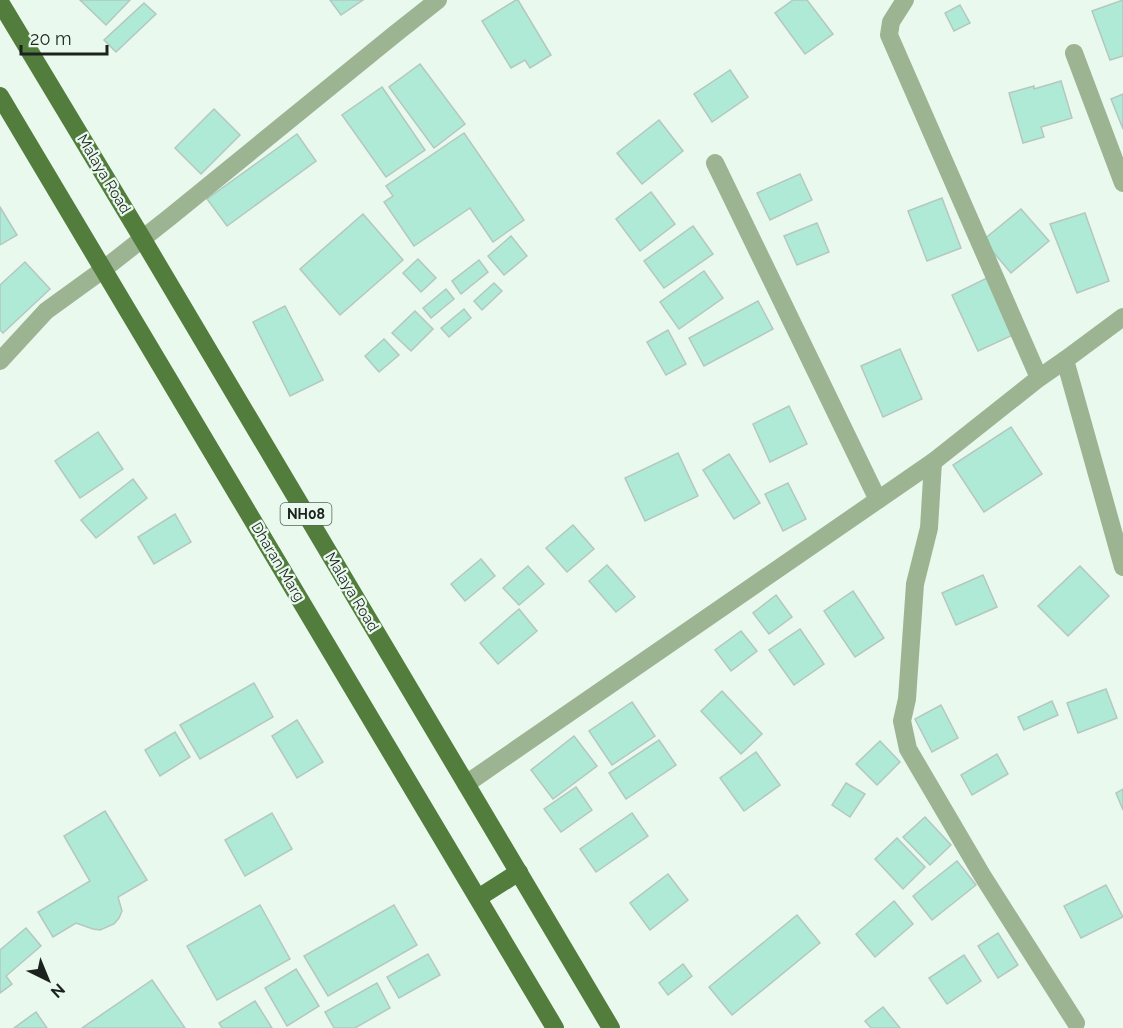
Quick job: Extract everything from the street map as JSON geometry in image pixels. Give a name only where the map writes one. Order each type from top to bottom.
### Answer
[{"type":"main road","name":"Malaya Road","points":[[0,2],[611,1028]]},
{"type":"main road","name":"Dharan Marg","points":[[0,96],[555,1028]]},
{"type":"main road","points":[[478,898],[519,872]]},
{"type":"street","points":[[0,361],[46,311],[104,269],[438,0]]},
{"type":"street","points":[[906,0],[891,22],[889,35],[1039,378]]},
{"type":"street","points":[[1074,52],[1123,183]]},
{"type":"street","points":[[715,163],[878,500]]},
{"type":"street","points":[[466,784],[933,462],[1039,378],[1123,317]]},
{"type":"street","points":[[1065,360],[1123,567]]},
{"type":"street","points":[[933,462],[929,528],[915,584],[907,699],[902,721],[908,749],[982,876],[1076,1023]]},
{"type":"building","points":[[80,0],[130,0],[106,25]]},
{"type":"building","points":[[330,0],[363,0],[341,15]]},
{"type":"building","points":[[516,0],[551,55],[530,68],[525,60],[511,68],[482,21]]},
{"type":"building","points":[[793,0],[807,0],[833,34],[805,54],[775,13]]},
{"type":"building","points":[[1123,0],[1123,56],[1110,60],[1092,11]]},
{"type":"building","points":[[144,3],[156,14],[116,52],[104,40]]},
{"type":"building","points":[[960,5],[970,23],[954,31],[945,13]]},
{"type":"building","points":[[420,64],[465,124],[434,148],[389,87]]},
{"type":"building","points":[[730,70],[748,97],[712,122],[694,94]]},
{"type":"building","points":[[1061,81],[1072,118],[1041,127],[1044,137],[1023,143],[1009,93]]},
{"type":"building","points":[[382,87],[425,150],[386,177],[342,115]]},
{"type":"building","points":[[1123,94],[1123,129],[1111,99]]},
{"type":"building","points":[[214,109],[240,135],[201,174],[175,148]]},
{"type":"building","points":[[659,120],[683,151],[642,184],[617,153]]},
{"type":"building","points":[[464,133],[524,220],[493,242],[470,208],[414,246],[384,202],[393,196],[386,186]]},
{"type":"building","points":[[297,134],[316,161],[227,226],[207,199]]},
{"type":"building","points":[[800,174],[812,200],[770,220],[757,193]]},
{"type":"building","points":[[651,192],[675,224],[640,251],[616,219]]},
{"type":"building","points":[[942,198],[961,248],[927,261],[908,211]]},
{"type":"building","points":[[0,207],[17,235],[0,245]]},
{"type":"building","points":[[1021,209],[1049,241],[1011,273],[983,240]]},
{"type":"building","points":[[1085,213],[1109,281],[1077,293],[1050,224]]},
{"type":"building","points":[[363,214],[403,260],[340,315],[300,269]]},
{"type":"building","points":[[817,223],[829,252],[797,265],[784,236]]},
{"type":"building","points":[[693,226],[713,254],[664,288],[644,261]]},
{"type":"building","points":[[511,236],[527,256],[504,275],[488,256]]},
{"type":"building","points":[[418,259],[436,278],[421,292],[403,273]]},
{"type":"building","points":[[479,260],[488,272],[461,294],[452,281]]},
{"type":"building","points":[[25,262],[50,289],[3,333],[0,330],[0,285]]},
{"type":"building","points":[[704,271],[723,298],[679,329],[660,302]]},
{"type":"building","points":[[987,278],[1013,335],[978,351],[952,295]]},
{"type":"building","points":[[494,283],[502,291],[482,310],[474,301]]},
{"type":"building","points":[[446,289],[454,299],[431,318],[423,308]]},
{"type":"building","points":[[758,301],[773,329],[704,366],[689,338]]},
{"type":"building","points":[[285,306],[323,380],[290,396],[253,322]]},
{"type":"building","points":[[464,309],[471,318],[449,337],[441,328]]},
{"type":"building","points":[[415,311],[433,329],[411,351],[392,333]]},
{"type":"building","points":[[668,330],[686,364],[666,375],[647,342]]},
{"type":"building","points":[[384,339],[399,355],[379,372],[365,356]]},
{"type":"building","points":[[900,349],[922,399],[883,417],[861,366]]},
{"type":"building","points":[[789,406],[807,444],[770,462],[753,424]]},
{"type":"building","points":[[1011,427],[1042,474],[984,512],[953,465]]},
{"type":"building","points":[[98,432],[123,469],[80,498],[55,461]]},
{"type":"building","points":[[678,453],[698,496],[645,521],[625,478]]},
{"type":"building","points":[[729,454],[760,503],[734,519],[703,470]]},
{"type":"building","points":[[133,479],[147,498],[96,538],[81,520]]},
{"type":"building","points":[[788,483],[806,519],[783,531],[765,494]]},
{"type":"building","points":[[175,514],[191,542],[154,564],[138,537]]},
{"type":"building","points":[[573,525],[594,549],[567,572],[546,548]]},
{"type":"building","points":[[481,559],[495,576],[465,601],[451,584]]},
{"type":"building","points":[[607,565],[635,597],[616,612],[589,581]]},
{"type":"building","points":[[528,566],[544,584],[519,605],[503,588]]},
{"type":"building","points":[[1080,566],[1109,596],[1068,636],[1038,606]]},
{"type":"building","points":[[983,575],[997,607],[956,625],[942,593]]},
{"type":"building","points":[[853,591],[884,638],[855,657],[824,611]]},
{"type":"building","points":[[776,595],[792,617],[769,634],[753,613]]},
{"type":"building","points":[[519,609],[537,631],[498,664],[480,643]]},
{"type":"building","points":[[800,629],[824,664],[794,685],[769,650]]},
{"type":"building","points":[[741,631],[757,651],[731,671],[715,650]]},
{"type":"building","points":[[254,683],[273,717],[200,759],[180,725]]},
{"type":"building","points":[[1106,689],[1117,718],[1078,733],[1067,703]]},
{"type":"building","points":[[722,691],[762,734],[741,754],[701,711]]},
{"type":"building","points":[[1052,701],[1058,715],[1024,730],[1018,717]]},
{"type":"building","points":[[632,702],[655,736],[612,765],[589,731]]},
{"type":"building","points":[[941,705],[958,738],[932,752],[915,719]]},
{"type":"building","points":[[297,720],[323,762],[297,778],[272,736]]},
{"type":"building","points":[[175,732],[190,757],[160,776],[145,750]]},
{"type":"building","points":[[574,736],[597,766],[553,799],[531,770]]},
{"type":"building","points":[[659,740],[676,765],[626,799],[609,773]]},
{"type":"building","points":[[880,741],[900,762],[877,785],[856,764]]},
{"type":"building","points":[[756,752],[780,785],[744,811],[720,778]]},
{"type":"building","points":[[997,754],[1008,774],[972,795],[961,775]]},
{"type":"building","points":[[846,783],[865,794],[850,817],[832,805]]},
{"type":"building","points":[[576,787],[592,810],[561,832],[544,809]]},
{"type":"building","points":[[1123,789],[1123,810],[1116,793]]},
{"type":"building","points":[[105,811],[147,880],[118,897],[122,911],[114,924],[100,930],[76,923],[53,937],[38,912],[90,881],[64,836]]},
{"type":"building","points":[[272,813],[292,849],[245,876],[225,840]]},
{"type":"building","points":[[632,813],[648,836],[596,872],[580,849]]},
{"type":"building","points":[[925,817],[951,845],[930,865],[903,837]]},
{"type":"building","points":[[897,838],[925,867],[903,889],[875,859]]},
{"type":"building","points":[[957,861],[976,885],[932,920],[913,896]]},
{"type":"building","points":[[668,874],[688,900],[650,930],[630,903]]},
{"type":"building","points":[[1106,885],[1123,917],[1081,938],[1064,906]]},
{"type":"building","points":[[894,901],[913,924],[875,957],[856,934]]},
{"type":"building","points":[[260,905],[290,959],[217,1000],[187,946]]},
{"type":"building","points":[[394,905],[417,945],[328,996],[304,956]]},
{"type":"building","points":[[797,915],[820,943],[732,1015],[709,987]]},
{"type":"building","points":[[26,928],[41,946],[6,976],[12,984],[0,993],[0,950]]},
{"type":"building","points":[[998,933],[1018,965],[998,978],[978,946]]},
{"type":"building","points":[[428,954],[440,975],[399,998],[387,977]]},
{"type":"building","points":[[964,955],[981,981],[947,1004],[929,978]]},
{"type":"building","points":[[683,964],[692,976],[668,995],[659,983]]},
{"type":"building","points":[[296,969],[319,1006],[287,1026],[265,988]]},
{"type":"building","points":[[152,980],[185,1028],[82,1028]]},
{"type":"building","points":[[377,983],[390,1008],[355,1028],[334,1028],[325,1012]]},
{"type":"building","points":[[255,1001],[272,1028],[222,1028],[219,1023]]},
{"type":"building","points":[[883,1007],[900,1028],[871,1028],[865,1021]]},
{"type":"building","points":[[36,1012],[47,1028],[14,1028]]}]
